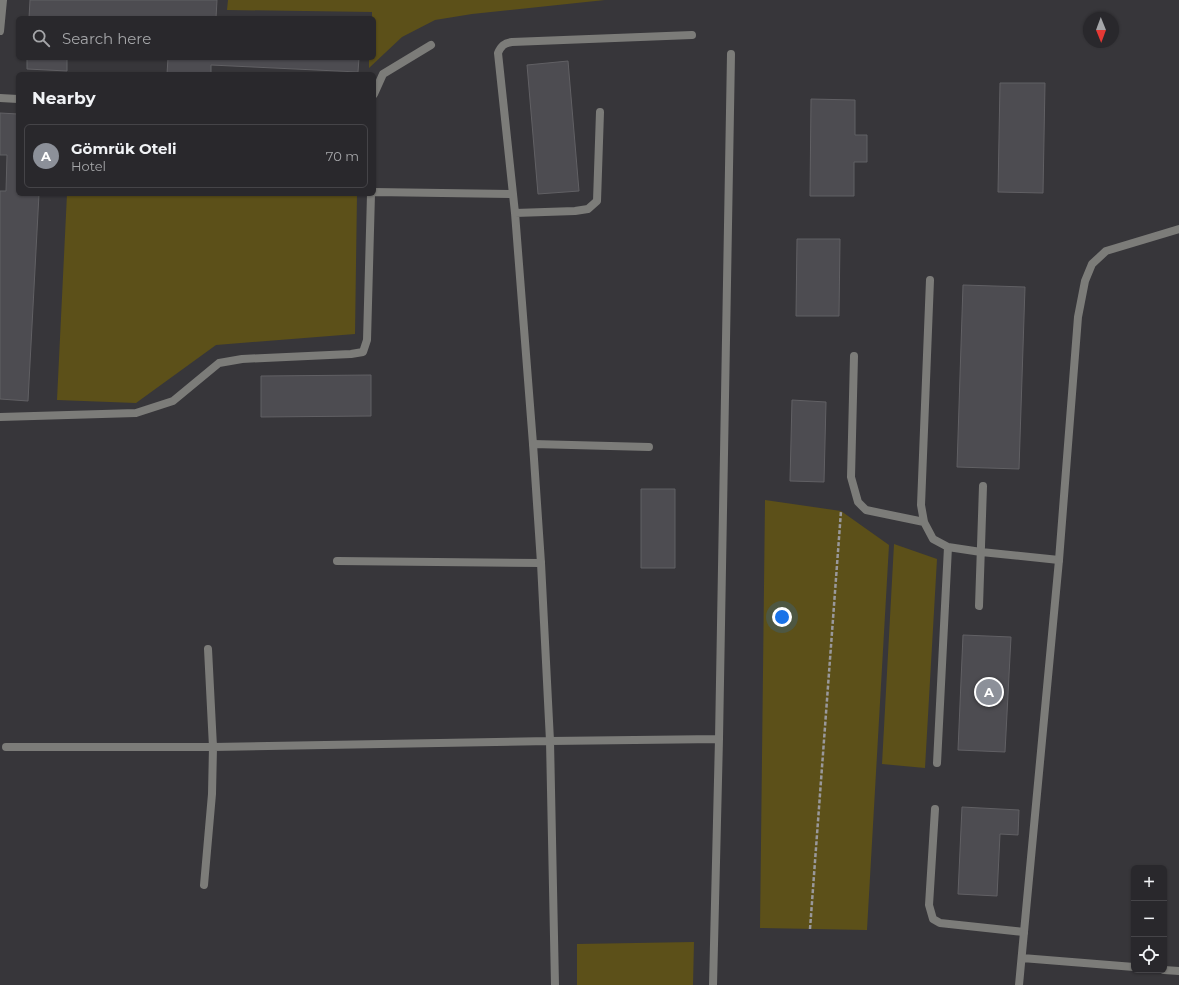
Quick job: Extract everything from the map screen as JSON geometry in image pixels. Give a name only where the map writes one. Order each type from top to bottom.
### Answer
[{"type":"street","points":[[0,31],[3,0]]},
{"type":"street","points":[[555,985],[550,740],[541,563],[516,213],[498,53],[500,48],[506,43],[512,42],[692,34]]},
{"type":"street","points":[[376,90],[383,74],[431,45]]},
{"type":"street","points":[[713,985],[719,739],[731,54]]},
{"type":"street","points":[[0,98],[16,99]]},
{"type":"street","points":[[516,213],[575,211],[588,209],[597,201],[600,112]]},
{"type":"street","points":[[376,192],[513,194]]},
{"type":"street","points":[[0,417],[136,413],[173,401],[219,363],[242,360],[351,354],[363,352],[367,340],[371,196]]},
{"type":"street","points":[[1019,985],[1059,560],[1078,317],[1085,281],[1092,264],[1106,251],[1179,229]]},
{"type":"street","points":[[930,280],[920,505],[924,522],[933,538],[948,547],[1059,560]]},
{"type":"street","points":[[854,356],[851,477],[858,502],[866,510],[924,522]]},
{"type":"street","points":[[533,444],[649,447]]},
{"type":"street","points":[[979,606],[983,486]]},
{"type":"street","points":[[937,763],[948,547]]},
{"type":"street","points":[[337,561],[541,563]]},
{"type":"street","points":[[204,885],[212,794],[213,747],[208,649]]},
{"type":"street","points":[[6,747],[213,747],[550,740],[719,739]]},
{"type":"street","points":[[935,809],[929,905],[933,919],[940,923],[1024,932]]},
{"type":"street","points":[[1022,958],[1131,967]]},
{"type":"street","points":[[1167,970],[1179,971]]},
{"type":"path","points":[[810,929],[841,511]]},
{"type":"shaded area","points":[[228,0],[605,0],[472,14],[435,20],[402,37],[369,68],[369,60],[376,60],[376,16],[372,16],[372,12],[227,10]]},
{"type":"shaded area","points":[[67,196],[357,196],[355,334],[216,345],[136,403],[57,400]]},
{"type":"shaded area","points":[[765,500],[841,511],[889,545],[867,930],[760,928]]},
{"type":"shaded area","points":[[894,544],[937,559],[925,768],[882,764]]},
{"type":"shaded area","points":[[694,942],[693,985],[577,985],[577,944]]},
{"type":"building","points":[[30,0],[217,0],[216,16],[29,16]]},
{"type":"building","points":[[27,60],[67,60],[67,71],[27,69]]},
{"type":"building","points":[[168,60],[359,60],[358,72],[211,65],[211,72],[167,72]]},
{"type":"building","points":[[568,61],[579,191],[538,194],[527,65]]},
{"type":"building","points":[[1000,83],[1045,83],[1043,193],[998,192]]},
{"type":"building","points":[[811,99],[855,100],[855,135],[867,135],[867,162],[854,162],[854,196],[810,196]]},
{"type":"building","points":[[0,113],[16,114],[16,196],[39,196],[28,401],[0,399],[0,191],[6,191],[7,155],[0,155]]},
{"type":"building","points":[[797,239],[840,239],[839,316],[796,316]]},
{"type":"building","points":[[963,285],[1025,287],[1019,469],[957,467]]},
{"type":"building","points":[[371,375],[371,416],[261,417],[261,376]]},
{"type":"building","points":[[792,400],[826,402],[824,482],[790,481]]},
{"type":"building","points":[[641,489],[675,489],[675,568],[641,568]]},
{"type":"building","points":[[963,635],[1011,637],[1005,752],[958,750]]},
{"type":"building","points":[[962,807],[1019,810],[1018,835],[1000,834],[997,896],[958,894]]},
{"type":"place","name":"Gömrük Oteli","points":[[989,692]]}]
